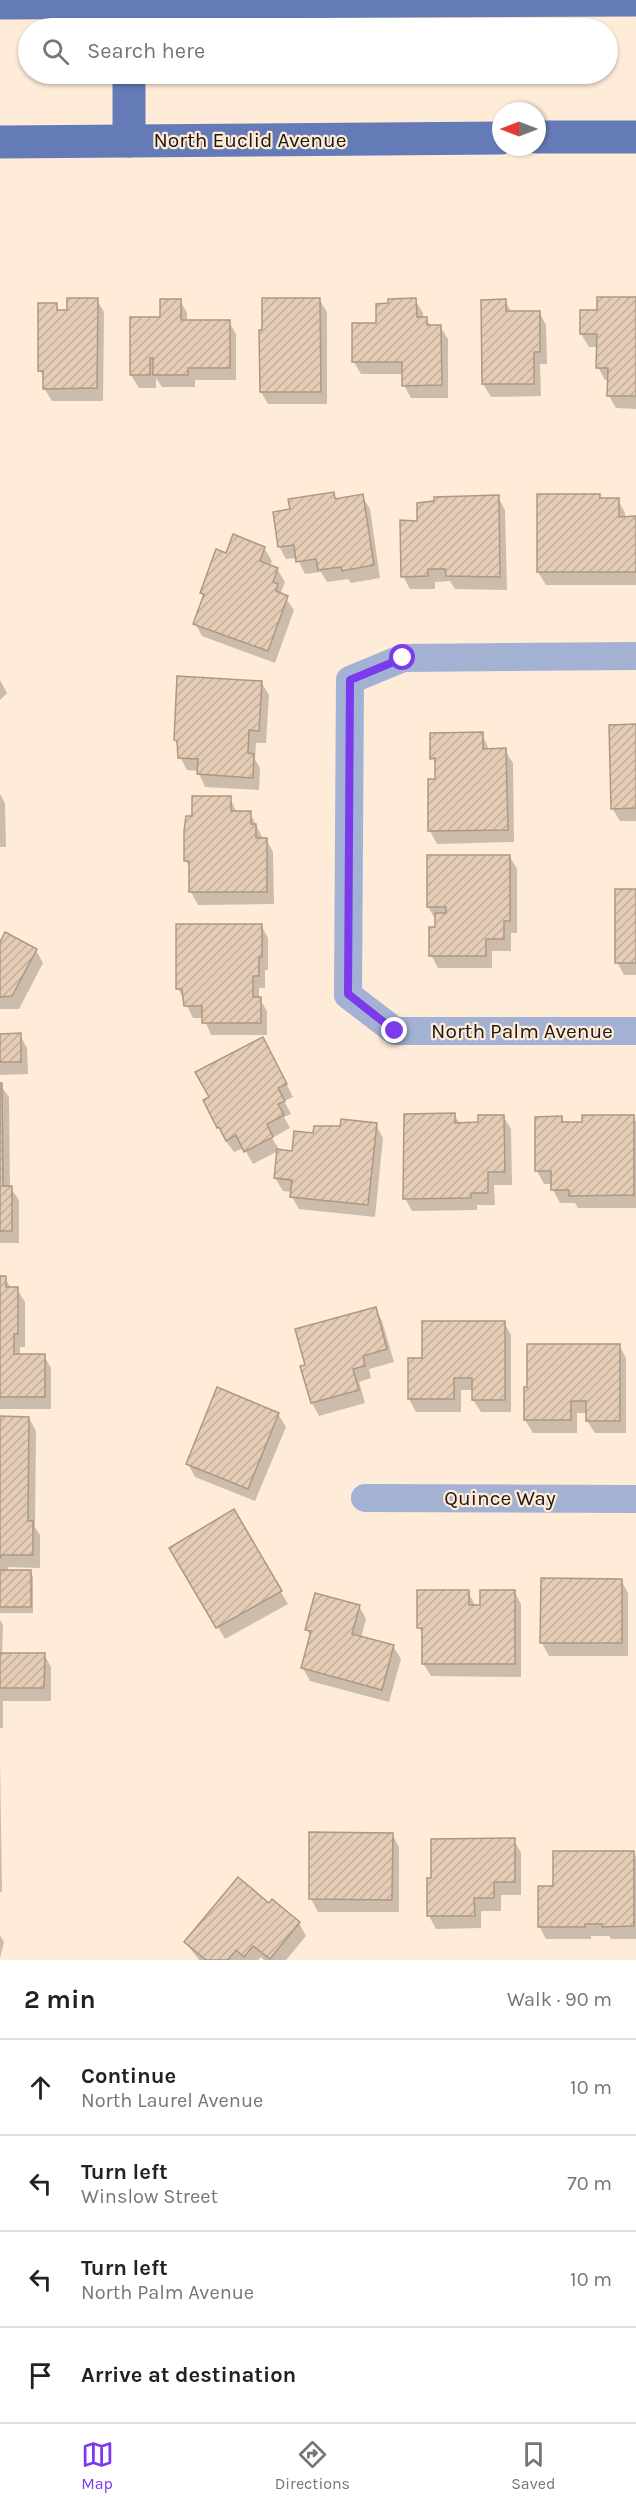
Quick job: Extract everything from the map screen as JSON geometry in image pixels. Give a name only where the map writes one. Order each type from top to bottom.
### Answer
[{"type":"main road","points":[[0,3],[128,15],[636,0]]},
{"type":"main road","points":[[129,84],[129,141]]},
{"type":"main road","points":[[546,137],[636,136]]},
{"type":"main road","name":"North Euclid Avenue","points":[[0,142],[492,138]]},
{"type":"street","name":"North Palm Avenue","points":[[636,656],[403,658],[350,680],[348,994],[395,1031],[636,1031]]},
{"type":"street","name":"Quince Way","points":[[365,1498],[636,1499]]},
{"type":"building","points":[[597,297],[636,297],[636,396],[607,396],[608,368],[596,368],[597,334],[580,334],[580,310],[597,310]]},
{"type":"building","points":[[67,298],[98,298],[97,388],[43,389],[43,371],[38,371],[38,303],[57,303],[57,310],[67,310]]},
{"type":"building","points":[[262,298],[320,298],[321,392],[260,392],[259,330],[262,330]]},
{"type":"building","points":[[416,298],[417,317],[427,317],[427,325],[441,325],[442,385],[402,386],[402,362],[352,362],[352,323],[376,323],[376,304],[388,303],[388,299]]},
{"type":"building","points":[[160,299],[181,299],[181,320],[230,320],[230,368],[188,368],[188,375],[153,375],[153,358],[150,358],[150,375],[130,375],[130,317],[160,317]]},
{"type":"building","points":[[506,299],[506,311],[540,311],[540,352],[534,352],[534,384],[482,384],[481,300]]},
{"type":"building","points":[[334,492],[335,499],[363,494],[374,565],[342,571],[341,567],[318,570],[316,559],[296,562],[294,545],[278,547],[273,512],[290,509],[288,499]]},
{"type":"building","points":[[537,494],[600,494],[600,498],[619,498],[619,517],[636,516],[636,572],[537,572]]},
{"type":"building","points":[[499,495],[500,577],[446,576],[445,569],[428,569],[428,576],[401,577],[400,520],[417,521],[417,503],[434,501],[434,497]]},
{"type":"building","points":[[233,534],[265,547],[260,561],[278,568],[273,582],[278,584],[276,591],[288,596],[268,651],[193,624],[204,594],[200,593],[216,549],[226,553]]},
{"type":"building","points":[[177,676],[262,681],[259,731],[249,730],[248,753],[254,754],[253,778],[197,774],[198,759],[178,758],[177,741],[174,740]]},
{"type":"building","points":[[636,724],[636,808],[611,809],[609,725]]},
{"type":"building","points":[[483,732],[483,749],[506,748],[508,830],[428,831],[428,779],[435,779],[435,758],[430,759],[430,733]]},
{"type":"building","points":[[192,796],[231,796],[231,811],[251,811],[251,824],[256,824],[256,838],[267,838],[267,892],[189,892],[189,861],[184,861],[184,831],[186,816],[192,816]]},
{"type":"building","points":[[427,855],[510,855],[510,921],[504,921],[504,939],[486,939],[486,956],[429,956],[429,927],[435,927],[435,913],[446,913],[446,907],[427,907]]},
{"type":"building","points":[[615,889],[636,889],[636,963],[615,963]]},
{"type":"building","points":[[176,924],[262,924],[262,957],[259,957],[259,976],[253,976],[253,997],[261,997],[261,1023],[202,1023],[202,1006],[184,1006],[182,989],[176,989]]},
{"type":"building","points":[[5,932],[37,949],[12,996],[0,997],[0,942]]},
{"type":"building","points":[[21,1033],[21,1062],[0,1062],[0,1034]]},
{"type":"building","points":[[263,1037],[287,1084],[278,1088],[285,1101],[278,1104],[284,1115],[267,1124],[273,1137],[244,1152],[236,1135],[226,1141],[219,1127],[217,1128],[203,1100],[209,1097],[195,1072]]},
{"type":"building","points":[[0,1083],[2,1083],[3,1186],[12,1186],[12,1231],[0,1231]]},
{"type":"building","points":[[455,1113],[455,1123],[478,1122],[478,1115],[504,1115],[505,1172],[488,1172],[488,1193],[471,1193],[471,1198],[403,1199],[404,1114]]},
{"type":"building","points":[[582,1115],[634,1115],[634,1195],[569,1196],[569,1190],[551,1190],[551,1171],[535,1171],[535,1117],[562,1116],[562,1122],[582,1122]]},
{"type":"building","points":[[341,1119],[377,1123],[368,1205],[290,1197],[292,1180],[274,1178],[277,1149],[292,1151],[294,1131],[313,1133],[314,1126],[340,1126]]},
{"type":"building","points":[[0,1276],[6,1276],[6,1287],[18,1287],[18,1334],[14,1334],[14,1354],[45,1354],[45,1397],[0,1397]]},
{"type":"building","points":[[376,1307],[387,1349],[363,1356],[365,1366],[353,1369],[359,1390],[311,1403],[300,1366],[305,1365],[295,1329]]},
{"type":"building","points":[[422,1321],[505,1321],[505,1400],[472,1400],[472,1378],[454,1378],[454,1399],[408,1399],[408,1358],[422,1358]]},
{"type":"building","points":[[527,1344],[620,1344],[620,1421],[586,1421],[586,1401],[571,1401],[571,1420],[524,1420]]},
{"type":"building","points":[[217,1387],[279,1413],[248,1489],[186,1464]]},
{"type":"building","points":[[0,1416],[29,1417],[28,1521],[33,1521],[33,1555],[2,1555],[0,1558]]},
{"type":"building","points":[[234,1509],[282,1591],[216,1628],[169,1548]]},
{"type":"building","points":[[0,1570],[31,1570],[31,1607],[0,1607]]},
{"type":"building","points":[[541,1578],[622,1579],[622,1643],[540,1643]]},
{"type":"building","points":[[417,1590],[469,1590],[469,1605],[480,1605],[480,1590],[515,1590],[515,1664],[422,1664],[422,1628],[417,1628]]},
{"type":"building","points":[[315,1593],[360,1605],[352,1634],[394,1645],[382,1690],[301,1668],[311,1631],[305,1630]]},
{"type":"building","points":[[0,1653],[45,1653],[44,1688],[0,1688]]},
{"type":"building","points":[[309,1832],[393,1833],[392,1900],[309,1899]]},
{"type":"building","points":[[515,1838],[515,1882],[494,1882],[494,1898],[474,1898],[475,1916],[427,1916],[427,1878],[431,1878],[431,1839]]},
{"type":"building","points":[[553,1851],[634,1851],[634,1926],[602,1927],[602,1924],[585,1924],[585,1927],[538,1927],[538,1886],[553,1886]]},
{"type":"building","points":[[238,1877],[269,1903],[272,1899],[300,1922],[270,1959],[253,1946],[244,1957],[236,1950],[228,1960],[206,1960],[184,1942]]},
{"type":"route","points":[[395,1031],[348,994],[350,680],[403,658]]}]
